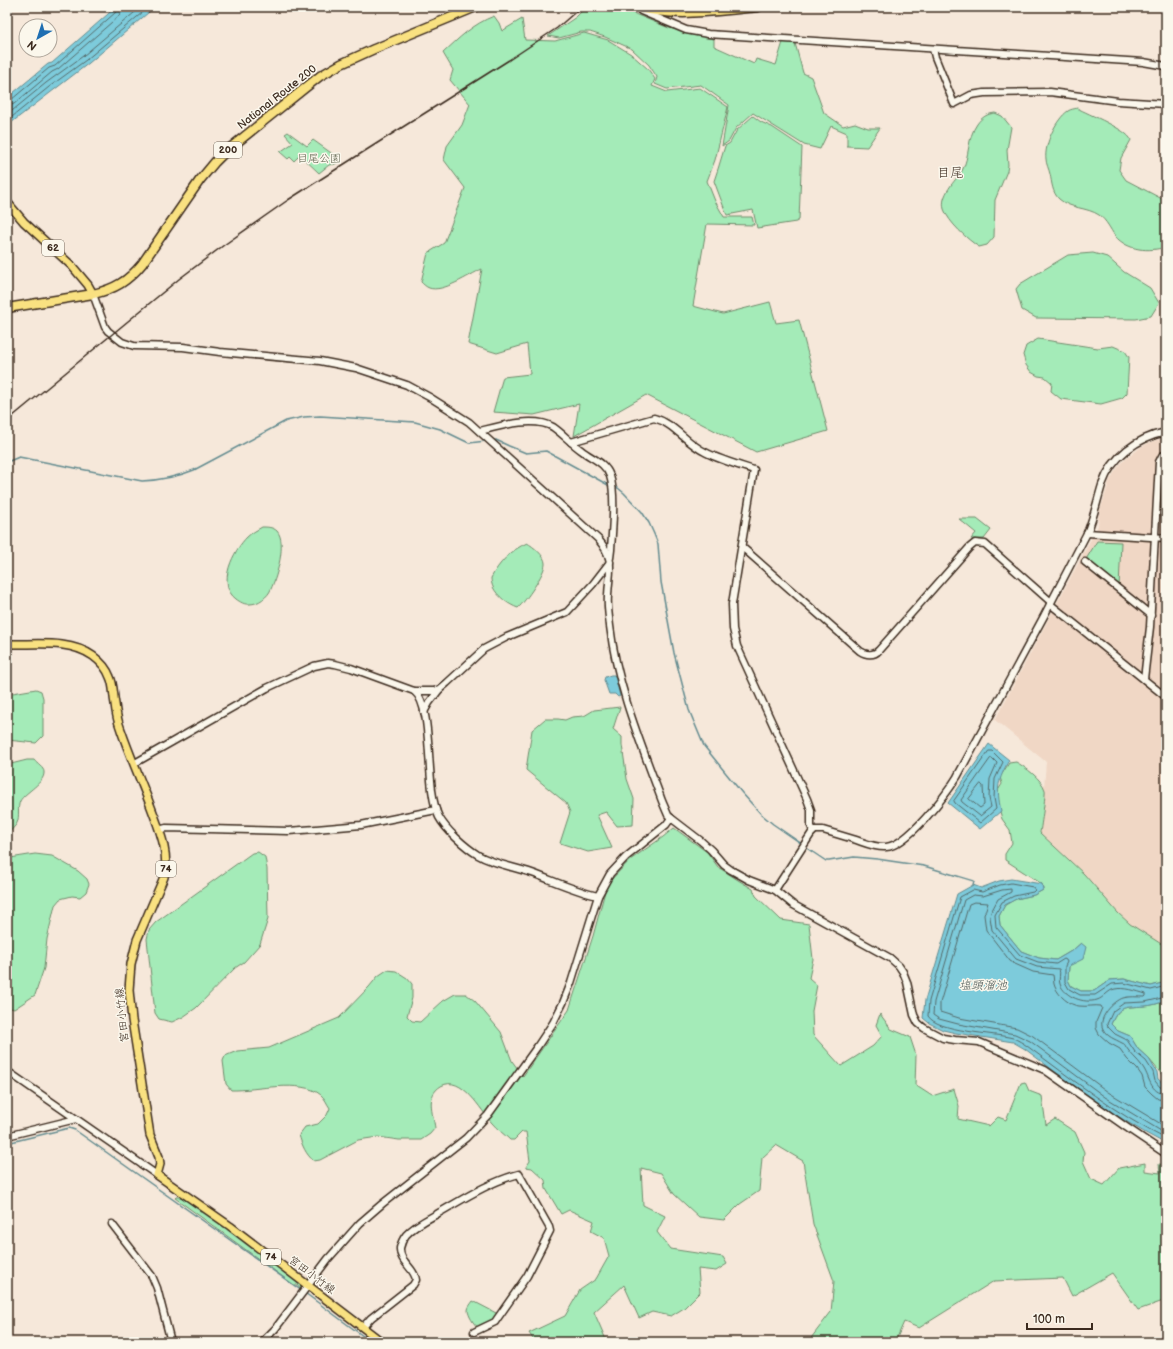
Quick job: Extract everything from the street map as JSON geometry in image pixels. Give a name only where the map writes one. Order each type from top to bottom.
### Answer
[{"type":"highway","name":"National Route 200","points":[[7,308],[93,294],[106,291],[120,285],[134,274],[142,264],[200,180],[221,156],[320,76],[341,64],[374,49],[476,7]]},
{"type":"highway","points":[[634,7],[662,12],[730,10],[758,7]]},
{"type":"main road","name":"62","points":[[8,203],[24,222],[72,266],[88,284],[93,294]]},
{"type":"main road","name":"宮田小竹線","points":[[7,644],[73,647],[84,650],[99,661],[110,677],[117,718],[159,830],[166,854],[166,869],[164,877],[137,940],[131,964],[129,990],[149,1133],[160,1157],[157,1175],[230,1226],[382,1342]]},
{"type":"street","points":[[634,7],[686,30],[708,34],[1143,62],[1166,66]]},
{"type":"street","points":[[933,49],[934,58],[954,104],[971,95],[984,93],[1050,92],[1118,101],[1166,104]]},
{"type":"street","points":[[93,294],[105,327],[122,342],[128,345],[143,347],[184,347],[228,353],[317,361],[356,368],[417,389],[456,413],[480,431],[598,539],[604,546],[610,560]]},
{"type":"street","points":[[571,442],[654,418],[667,423],[689,442],[705,452],[754,470],[731,617],[737,646],[808,799],[811,826],[813,831]]},
{"type":"street","points":[[480,431],[528,422],[551,426],[581,450],[604,465],[610,477],[612,491],[611,550],[608,597],[610,626],[616,665],[626,700],[668,815],[702,841],[724,865],[731,870],[749,880],[775,890],[792,904],[890,958],[903,972],[907,982],[914,1015],[918,1023],[924,1028],[944,1038],[979,1042],[1045,1070],[1166,1154]]},
{"type":"street","points":[[775,890],[813,831],[819,829],[880,847],[893,846],[912,830],[939,802],[957,777],[1051,603],[1087,533],[1102,484],[1113,464],[1135,443],[1166,432]]},
{"type":"street","points":[[1144,679],[1151,615],[1159,462],[1162,456],[1166,454]]},
{"type":"street","points":[[1087,533],[1166,538]]},
{"type":"street","points":[[742,547],[860,651],[868,654],[877,653],[969,548],[975,544],[985,544],[1051,603],[1166,697]]},
{"type":"street","points":[[424,712],[440,689],[484,649],[507,636],[567,612],[593,584],[610,560]]},
{"type":"street","points":[[1085,562],[1151,615]]},
{"type":"street","points":[[134,763],[266,688],[314,666],[328,663],[351,668],[414,691],[429,692],[440,689]]},
{"type":"street","points":[[414,691],[420,697],[424,712],[430,755],[430,777],[436,810],[443,823],[451,832],[479,855],[598,896]]},
{"type":"street","points":[[159,830],[166,828],[316,829],[361,825],[436,810]]},
{"type":"street","points":[[262,1342],[286,1316],[307,1285],[342,1242],[370,1213],[466,1138],[488,1115],[537,1047],[563,1003],[571,983],[598,896],[610,874],[615,867],[631,852],[664,827],[671,818]]},
{"type":"street","points":[[7,1071],[157,1175]]},
{"type":"street","points":[[7,1136],[76,1119]]},
{"type":"street","points":[[362,1327],[371,1318],[413,1285],[416,1280],[415,1274],[402,1259],[400,1254],[402,1240],[410,1231],[419,1224],[478,1190],[496,1181],[519,1174],[550,1231],[527,1276],[495,1322],[474,1332]]},
{"type":"street","points":[[112,1224],[152,1276],[157,1288],[171,1342]]},
{"type":"shaded area","points":[[1166,438],[1166,947],[1130,924],[1118,913],[1084,874],[1040,833],[1045,790],[1046,762],[995,720],[1098,526],[1099,514],[1109,482],[1114,473],[1121,463],[1141,447],[1153,441]]},
{"type":"green space","points":[[586,7],[618,7],[669,28],[714,39],[714,46],[754,64],[756,59],[776,65],[783,42],[795,43],[803,73],[811,77],[824,113],[843,126],[855,123],[868,128],[880,128],[867,147],[847,146],[847,133],[831,126],[820,149],[804,145],[753,113],[736,128],[729,141],[722,146],[729,105],[701,85],[667,89],[655,84],[657,77],[649,65],[632,49],[590,32],[581,32],[559,38],[548,36],[576,17]]},
{"type":"green space","points":[[494,16],[502,31],[522,19],[525,40],[555,41],[584,33],[608,40],[631,54],[648,69],[655,79],[652,86],[667,92],[700,88],[728,107],[715,160],[707,181],[715,201],[724,217],[752,217],[754,225],[707,224],[693,306],[723,314],[770,302],[776,323],[799,320],[828,431],[756,452],[646,395],[574,436],[579,404],[534,415],[493,412],[503,377],[530,374],[527,344],[497,353],[468,344],[482,269],[456,283],[441,288],[429,288],[421,282],[428,253],[444,243],[465,188],[444,160],[447,146],[462,125],[470,104],[450,80],[453,70],[443,53],[473,27]]},
{"type":"green space","points":[[1077,108],[1107,122],[1123,132],[1131,140],[1121,158],[1119,170],[1126,180],[1166,201],[1166,247],[1146,250],[1126,245],[1115,236],[1102,217],[1094,212],[1068,205],[1059,199],[1055,193],[1050,172],[1046,163],[1047,147],[1055,126],[1059,120],[1071,109]]},
{"type":"green space","points":[[995,113],[1002,116],[1011,127],[1007,150],[1008,165],[995,200],[994,237],[987,245],[979,247],[969,240],[954,225],[946,214],[943,204],[946,193],[965,165],[974,129],[983,118],[987,115]]},
{"type":"green space","points":[[753,116],[802,147],[799,220],[796,222],[757,228],[753,210],[727,215],[726,213],[714,181],[725,146],[730,143],[737,130]]},
{"type":"green space","name":"目尾公園","points":[[288,132],[307,146],[313,140],[341,160],[335,164],[329,165],[319,173],[300,155],[294,161],[290,157],[288,159],[280,152],[293,143],[285,134]]},
{"type":"green space","points":[[1093,253],[1107,257],[1124,272],[1150,288],[1159,303],[1151,316],[1136,319],[1036,318],[1022,310],[1016,289],[1020,284],[1068,255]]},
{"type":"green space","points":[[1038,339],[1098,348],[1113,346],[1125,351],[1129,357],[1127,393],[1122,398],[1101,404],[1061,399],[1051,391],[1052,383],[1045,377],[1038,376],[1031,372],[1026,365],[1023,355],[1026,346]]},
{"type":"green space","points":[[959,519],[977,519],[991,530],[984,539],[971,539],[976,533]]},
{"type":"green space","points":[[262,527],[274,529],[280,536],[280,559],[268,595],[256,603],[246,604],[236,599],[230,593],[227,585],[227,576],[233,558],[242,543],[250,534]]},
{"type":"green space","points":[[1097,541],[1121,542],[1119,588],[1085,561]]},
{"type":"green space","points":[[527,543],[541,554],[545,563],[542,573],[534,587],[518,608],[497,594],[491,582],[491,578],[506,558],[516,549]]},
{"type":"green space","points":[[36,689],[41,691],[43,698],[43,736],[36,743],[7,740],[7,694]]},
{"type":"green space","points":[[620,707],[613,729],[622,737],[627,779],[634,799],[633,825],[617,826],[606,812],[597,815],[612,848],[588,852],[560,843],[570,812],[566,803],[526,770],[532,730],[545,719],[565,720],[572,717],[584,716],[594,710]]},
{"type":"green space","points":[[27,760],[34,760],[43,769],[43,776],[38,784],[20,801],[17,823],[7,835],[7,765]]},
{"type":"green space","points":[[1016,762],[1037,778],[1045,790],[1040,833],[1084,874],[1118,913],[1130,924],[1166,947],[1166,982],[1151,986],[1124,979],[1110,980],[1094,991],[1081,991],[1071,986],[1068,980],[1069,966],[1081,943],[1073,950],[1056,960],[1039,958],[1021,951],[1000,925],[999,916],[1005,905],[1016,899],[1034,895],[1043,890],[1042,884],[1005,860],[1005,854],[1012,843],[1010,830],[1002,819],[998,804],[997,792],[1002,784],[1000,777],[1009,763]]},
{"type":"green space","points":[[674,828],[707,852],[718,867],[753,889],[756,896],[781,920],[809,924],[813,959],[809,978],[817,985],[812,1011],[813,1035],[841,1066],[873,1046],[882,1036],[876,1025],[880,1014],[891,1029],[910,1037],[916,1055],[915,1085],[932,1096],[954,1089],[959,1106],[958,1119],[989,1126],[998,1117],[1006,1120],[1021,1083],[1025,1082],[1029,1091],[1042,1096],[1046,1125],[1055,1119],[1075,1132],[1084,1152],[1083,1161],[1091,1179],[1104,1185],[1119,1168],[1145,1163],[1145,1171],[1160,1173],[1159,1164],[1166,1165],[1166,1300],[1138,1310],[1112,1273],[1072,1296],[1063,1278],[994,1281],[919,1328],[904,1322],[896,1340],[898,1342],[808,1342],[831,1312],[834,1281],[813,1224],[803,1161],[776,1145],[762,1158],[759,1191],[740,1204],[724,1220],[699,1217],[674,1194],[661,1173],[641,1168],[643,1205],[665,1216],[657,1232],[670,1249],[723,1257],[727,1264],[716,1271],[698,1269],[700,1292],[684,1308],[671,1316],[652,1312],[639,1318],[624,1285],[594,1312],[607,1342],[535,1342],[529,1333],[565,1316],[580,1290],[596,1279],[609,1256],[604,1238],[591,1231],[594,1221],[569,1210],[561,1214],[546,1189],[545,1180],[532,1168],[526,1167],[530,1161],[526,1132],[522,1132],[514,1140],[510,1140],[494,1125],[477,1103],[463,1089],[456,1085],[449,1084],[441,1086],[433,1095],[431,1105],[435,1128],[430,1134],[421,1140],[399,1140],[378,1137],[358,1140],[320,1160],[314,1161],[305,1150],[299,1135],[305,1127],[318,1124],[327,1115],[330,1108],[321,1095],[302,1087],[278,1086],[231,1090],[226,1084],[223,1061],[225,1056],[237,1051],[269,1048],[339,1018],[378,976],[387,970],[396,971],[407,978],[412,984],[412,998],[407,1016],[412,1021],[420,1022],[443,1001],[455,994],[466,994],[475,1001],[501,1032],[512,1061],[523,1076],[569,1010],[593,936],[607,884],[630,860]]},
{"type":"green space","points":[[258,852],[265,857],[267,869],[268,919],[260,944],[244,962],[235,968],[196,1008],[183,1017],[172,1022],[159,1019],[155,1013],[147,939],[149,930],[156,922],[252,853]]},
{"type":"green space","points":[[35,854],[52,856],[78,871],[87,879],[89,884],[86,892],[80,897],[72,896],[60,899],[55,905],[47,939],[44,968],[35,995],[14,1009],[7,1007],[7,857],[10,858]]},
{"type":"green space","points":[[1166,1001],[1166,1077],[1163,1076],[1149,1059],[1138,1049],[1130,1036],[1118,1031],[1111,1024],[1117,1013],[1124,1008],[1149,1006]]},
{"type":"green space","points":[[184,1197],[212,1214],[301,1284],[300,1289],[297,1285],[294,1285],[175,1198]]},
{"type":"green space","points":[[473,1301],[498,1314],[494,1320],[478,1327],[476,1326],[468,1312],[468,1308]]},
{"type":"water","points":[[116,7],[155,7],[89,63],[7,126],[7,98],[48,64],[52,63]]},
{"type":"water","points":[[611,675],[615,676],[620,696],[618,697],[615,694],[609,694],[604,680],[605,677]]},
{"type":"water","points":[[989,744],[1009,760],[1002,773],[998,790],[1001,811],[980,829],[948,803]]},
{"type":"water","name":"塩頭溜池","points":[[1011,879],[1042,884],[1043,890],[1034,895],[1016,899],[1005,905],[999,916],[1000,925],[1021,951],[1039,958],[1056,960],[1073,950],[1081,943],[1086,947],[1083,959],[1069,966],[1068,980],[1071,986],[1081,991],[1094,991],[1110,980],[1124,979],[1151,986],[1166,982],[1166,1001],[1149,1006],[1124,1008],[1117,1013],[1111,1024],[1118,1031],[1130,1036],[1138,1049],[1149,1059],[1157,1072],[1158,1079],[1166,1086],[1166,1144],[1147,1134],[1111,1111],[1013,1042],[943,1030],[929,1023],[923,1018],[925,1000],[957,894],[973,885],[981,888],[999,881]]},
{"type":"waterway","points":[[7,462],[19,457],[142,481],[162,479],[181,475],[194,470],[286,421],[304,417],[320,416],[415,422],[440,429],[469,443],[486,441]]},
{"type":"waterway","points":[[492,440],[496,440],[526,453],[546,451],[610,486]]},
{"type":"waterway","points":[[614,487],[618,488],[624,493],[642,512],[649,523],[658,544],[661,582],[674,653],[689,710],[704,746],[761,814],[802,844]]},
{"type":"waterway","points":[[805,847],[826,861],[854,857],[924,866],[974,881],[973,885]]},
{"type":"waterway","points":[[7,1143],[69,1128],[75,1130],[302,1291]]},
{"type":"waterway","points":[[305,1293],[371,1342]]},
{"type":"railway","points":[[7,421],[179,279],[224,245],[288,200],[509,60],[557,28],[581,7]]},
{"type":"district","name":"目尾","points":[[950,173]]}]
